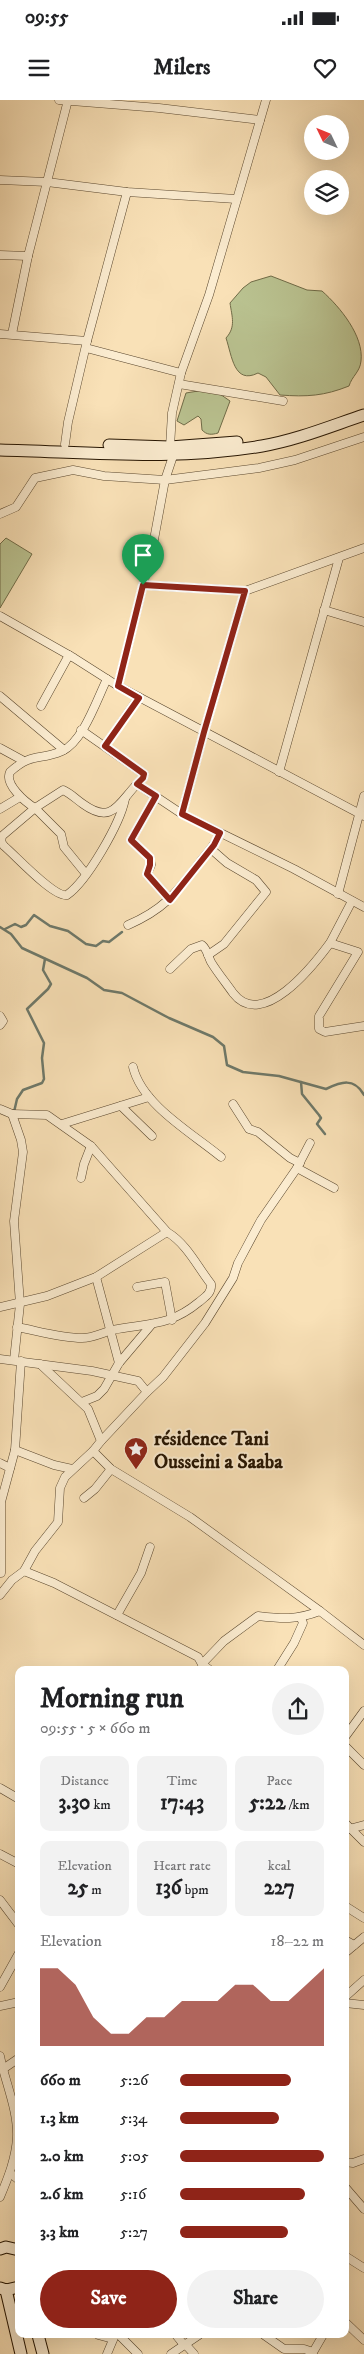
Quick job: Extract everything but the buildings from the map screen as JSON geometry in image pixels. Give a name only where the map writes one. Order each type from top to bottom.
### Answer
[{"type":"street","points":[[59,100],[159,108],[260,120]]},
{"type":"street","points":[[12,334],[28,256],[68,100]]},
{"type":"street","points":[[118,686],[153,545],[171,451],[172,413],[181,373],[209,295],[266,100]]},
{"type":"street","points":[[0,180],[47,182],[127,192],[236,199]]},
{"type":"street","points":[[65,444],[68,422],[86,344],[127,192]]},
{"type":"street","points":[[0,256],[28,256]]},
{"type":"street","points":[[0,334],[86,344],[181,373]]},
{"type":"street","points":[[179,384],[283,401]]},
{"type":"street","points":[[0,443],[65,444],[171,451],[263,438],[364,407]]},
{"type":"street","points":[[0,450],[171,451],[242,449],[282,442],[364,415]]},
{"type":"street","points":[[0,514],[16,507],[35,478],[73,470],[104,476],[165,480],[259,468],[295,460],[364,437]]},
{"type":"street","points":[[143,585],[245,591],[364,548]]},
{"type":"street","points":[[279,772],[339,558]]},
{"type":"street","points":[[182,814],[245,591]]},
{"type":"street","points":[[324,610],[364,622]]},
{"type":"street","points":[[0,616],[139,698],[362,815]]},
{"type":"street","points":[[41,706],[69,655]]},
{"type":"street","points":[[86,874],[64,847],[61,834],[35,808],[20,797],[8,775],[22,760],[64,750],[72,743],[94,710],[107,679]]},
{"type":"street","points":[[0,696],[64,750]]},
{"type":"street","points":[[105,746],[139,698]]},
{"type":"street","points":[[81,730],[144,774],[143,778],[112,811],[98,813],[62,790],[35,808],[2,836],[1,842],[62,896],[71,892],[86,874],[119,819],[125,799]]},
{"type":"street","points":[[0,748],[22,760]]},
{"type":"street","points":[[137,784],[182,814],[294,869],[364,907]]},
{"type":"street","points":[[156,796],[131,840],[150,858],[147,874],[170,900]]},
{"type":"street","points":[[338,894],[362,815],[364,796]]},
{"type":"street","points":[[0,808],[20,797]]},
{"type":"street","points":[[128,925],[144,918],[170,900],[211,849],[220,833]]},
{"type":"street","points":[[208,955],[224,944],[266,892],[256,880],[227,863],[211,849]]},
{"type":"street","points":[[170,969],[191,948],[199,945],[204,946],[234,995],[243,1002],[259,1005],[270,1002],[310,969],[330,942],[352,901]]},
{"type":"street","points":[[330,942],[361,952],[319,1016],[318,1024],[320,1029],[325,1032],[364,1026]]},
{"type":"street","points":[[0,1016],[3,1021],[0,1025]]},
{"type":"street","points":[[133,1067],[136,1079],[149,1097],[222,1157]]},
{"type":"street","points":[[62,1124],[149,1097]]},
{"type":"street","points":[[233,1104],[249,1129],[264,1136],[298,1165],[334,1188]]},
{"type":"street","points":[[121,1106],[152,1136]]},
{"type":"street","points":[[0,1109],[12,1114],[47,1115],[91,1146],[166,1232],[180,1242],[211,1284],[208,1294],[194,1306],[172,1320],[110,1331],[90,1337],[76,1338],[17,1327]]},
{"type":"street","points":[[12,1114],[23,1147],[14,1221],[20,1304],[17,1327],[15,1450],[1,1502],[0,1573],[12,1580]]},
{"type":"street","points":[[0,1594],[12,1580],[24,1571],[35,1551],[58,1522],[60,1488],[65,1477],[93,1451],[163,1377],[205,1323],[233,1278],[238,1263],[261,1220],[298,1165],[310,1143]]},
{"type":"street","points":[[81,1178],[91,1146]]},
{"type":"street","points":[[0,1307],[20,1304],[96,1278],[166,1232]]},
{"type":"street","points":[[96,1278],[119,1363]]},
{"type":"street","points":[[137,1287],[165,1282],[172,1320]]},
{"type":"street","points":[[82,1402],[97,1396],[119,1363],[152,1324]]},
{"type":"street","points":[[0,1358],[112,1375],[138,1381],[147,1392]]},
{"type":"street","points":[[40,1364],[82,1402],[90,1413],[101,1441]]},
{"type":"street","points":[[15,1450],[54,1465],[72,1469]]},
{"type":"street","points":[[93,1451],[111,1469],[190,1517],[364,1645]]},
{"type":"street","points":[[0,1462],[10,1468]]},
{"type":"street","points":[[84,1498],[95,1489],[111,1469]]},
{"type":"street","points":[[118,1615],[141,1573],[150,1547]]},
{"type":"street","points":[[24,1571],[118,1615],[198,1657],[202,1666]]},
{"type":"street","points":[[204,1666],[224,1641],[258,1616],[285,1619],[301,1618],[320,1611]]},
{"type":"street","points":[[280,1666],[294,1643],[303,1623],[301,1618]]},
{"type":"street","points":[[349,1732],[362,1717]]},
{"type":"street","points":[[349,1750],[364,1764]]},
{"type":"street","points":[[0,1788],[15,1797]]},
{"type":"street","points":[[349,1829],[364,1825]]},
{"type":"street","points":[[349,1829],[364,1842]]},
{"type":"street","points":[[0,1854],[15,1862]]},
{"type":"street","points":[[0,1900],[15,1920]]},
{"type":"street","points":[[349,1909],[364,1918]]},
{"type":"street","points":[[349,1949],[364,1937]]},
{"type":"street","points":[[349,1942],[354,1945]]},
{"type":"street","points":[[0,1987],[15,1960]]},
{"type":"street","points":[[349,1993],[364,1980]]},
{"type":"street","points":[[0,2006],[15,2003]]},
{"type":"street","points":[[349,2003],[364,2005]]},
{"type":"street","points":[[0,2056],[15,2107]]},
{"type":"street","points":[[3,2069],[15,2061]]},
{"type":"street","points":[[0,2198],[10,2174],[15,2151]]},
{"type":"street","points":[[349,2162],[364,2159]]},
{"type":"street","points":[[10,2174],[15,2177]]},
{"type":"street","points":[[349,2191],[364,2208]]},
{"type":"street","points":[[0,2249],[15,2247]]},
{"type":"street","points":[[349,2259],[364,2268]]},
{"type":"street","points":[[3,2289],[15,2332]]},
{"type":"street","points":[[349,2326],[364,2340]]},
{"type":"street","points":[[17,2338],[21,2354]]},
{"type":"street","points":[[39,2338],[43,2354]]},
{"type":"street","points":[[107,2354],[115,2338]]},
{"type":"street","points":[[118,2338],[138,2354]]},
{"type":"street","points":[[179,2338],[194,2354]]},
{"type":"street","points":[[171,2354],[195,2338]]},
{"type":"street","points":[[268,2338],[284,2349],[304,2349],[312,2353],[321,2338]]},
{"type":"green space","points":[[271,276],[307,290],[322,291],[343,314],[355,332],[361,351],[358,371],[349,386],[315,395],[280,395],[266,377],[258,373],[250,376],[244,375],[235,367],[226,338],[232,326],[230,303],[251,282]]},
{"type":"green space","points":[[204,390],[217,392],[230,401],[218,433],[209,434],[204,432],[201,419],[198,416],[184,425],[177,421],[186,393]]},
{"type":"green space","points":[[6,538],[32,554],[0,608],[0,544]]},
{"type":"waterway","points":[[5,929],[15,924],[21,927],[26,925],[34,915],[50,926],[68,931],[86,944],[96,946],[103,941],[109,942],[122,932]]},
{"type":"waterway","points":[[0,927],[11,934],[22,948],[87,978],[104,990],[122,993],[169,1018],[213,1037],[224,1046],[227,1065],[243,1072],[279,1076],[326,1089],[337,1084],[352,1083],[364,1095]]},
{"type":"waterway","points":[[14,1112],[17,1099],[23,1090],[42,1083],[44,1079],[42,1058],[44,1043],[27,1009],[51,984],[43,970],[45,959]]},
{"type":"waterway","points":[[301,1082],[302,1094],[321,1118],[317,1124],[325,1134]]},
{"type":"place","name":"résidence Tani Ousseini a Saaba","points":[[136,1470]]},
{"type":"route","points":[[143,585],[245,591],[182,814],[220,833],[214,845],[170,900],[147,874],[151,861],[150,858],[131,840],[156,796],[137,784],[144,774],[105,746],[139,698],[118,686],[143,585]]}]
